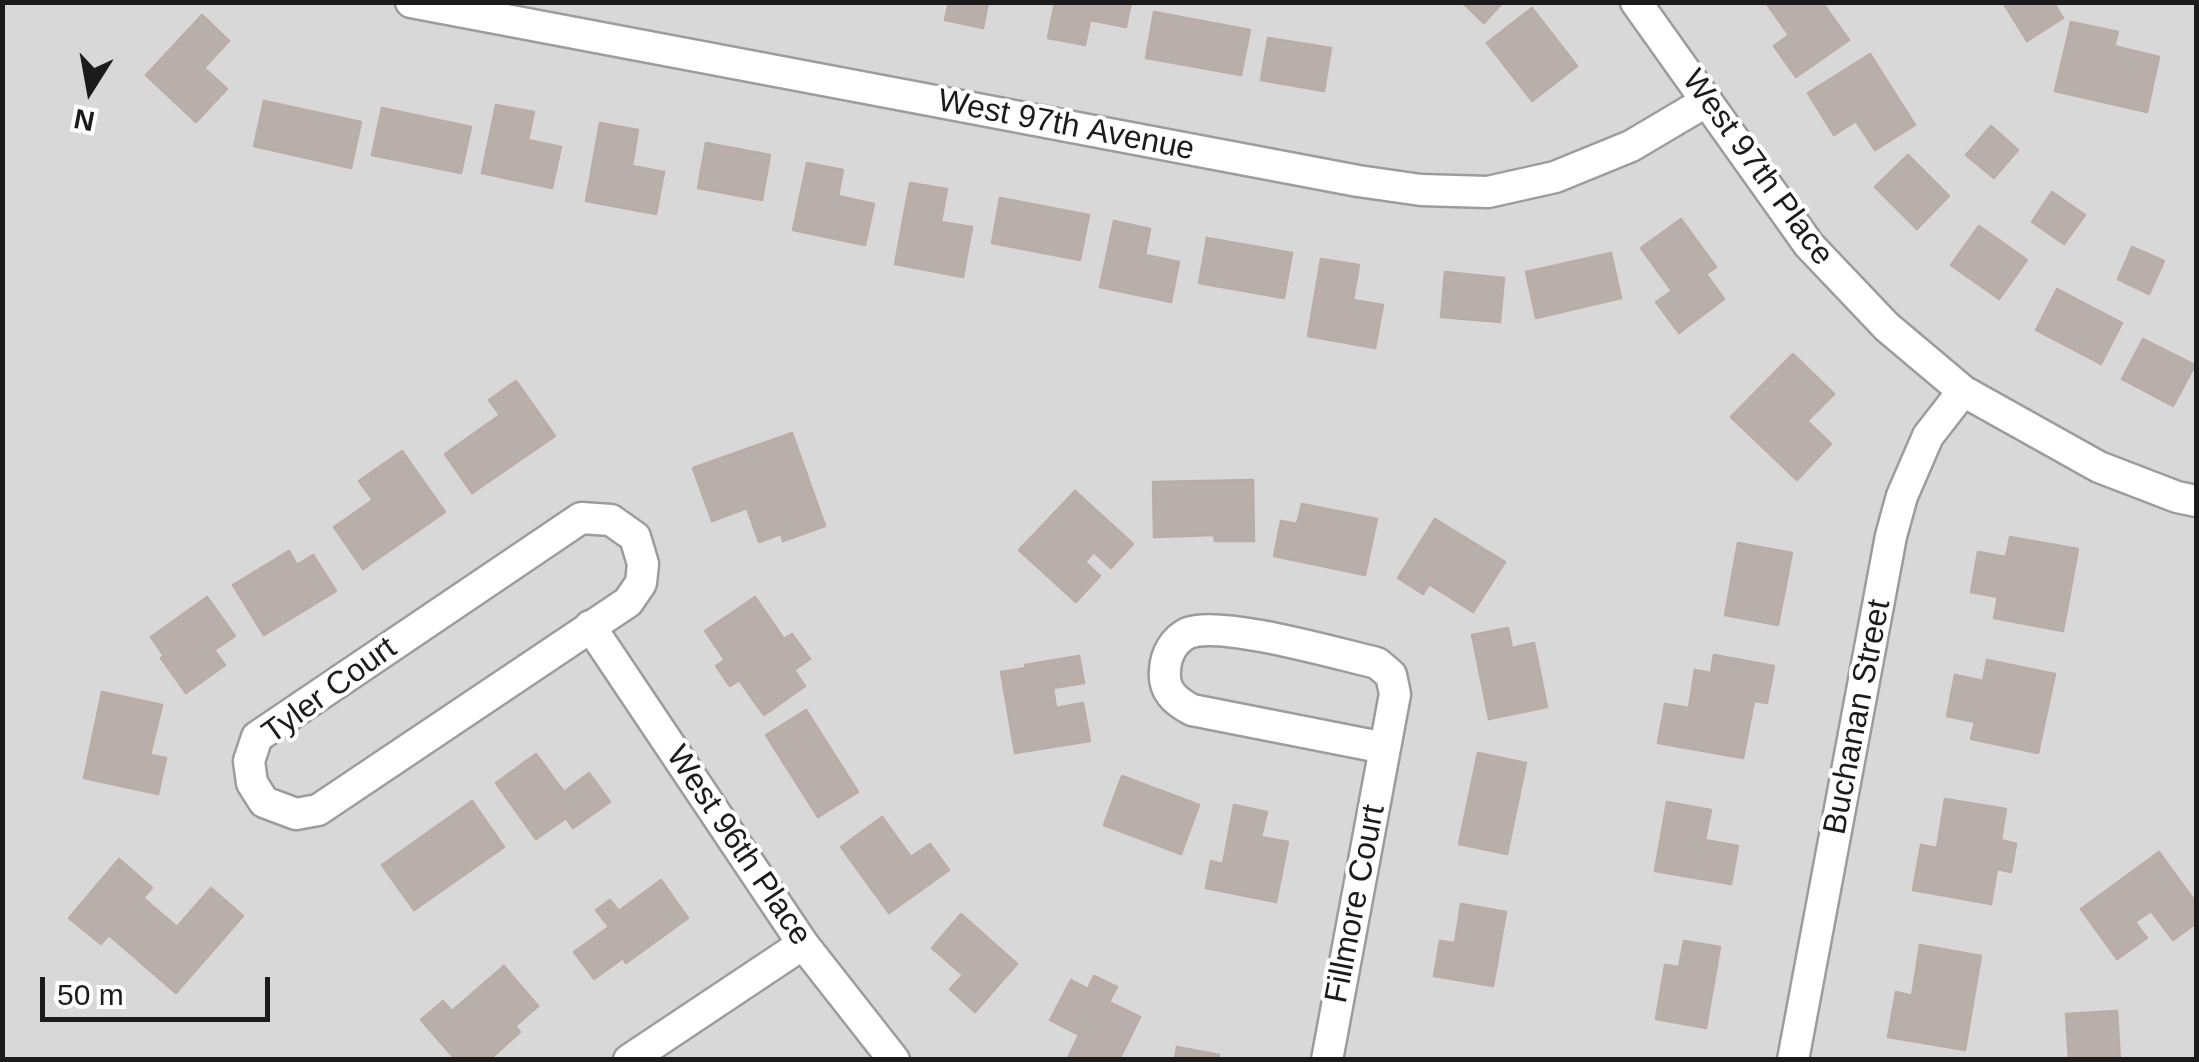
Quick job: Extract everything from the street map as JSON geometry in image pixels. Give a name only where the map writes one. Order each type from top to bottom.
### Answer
[{"type":"street","name":"West 97th Avenue","points":[[411,2],[1421,190],[1488,192],[1555,177],[1631,146],[1707,101]]},
{"type":"street","name":"West 97th Place","points":[[1636,2],[1808,245],[1886,327],[1964,391],[2099,468],[2196,502]]},
{"type":"street","name":"Buchanan Street","points":[[1794,1060],[1902,496],[1928,436],[1964,391]]},
{"type":"street","name":"Tyler Court","points":[[581,518],[612,520],[635,537],[642,564],[641,583],[628,602],[590,626],[318,810],[296,814],[264,802],[252,783],[249,761],[257,737],[581,518]]},
{"type":"street","name":"West 96th Place","points":[[590,626],[803,944],[894,1060]]},
{"type":"street","name":"Fillmore Court","points":[[1327,1060],[1386,748],[1395,694],[1391,675],[1377,663],[1216,629],[1188,633],[1172,646],[1164,682],[1174,700],[1192,710],[1386,748]]},
{"type":"street","points":[[629,1060],[803,944]]},
{"type":"shaded area","points":[[3,3],[2196,3],[2196,1059],[3,1059]]},
{"type":"building","points":[[949,2],[988,2],[983,28],[945,20]]},
{"type":"building","points":[[1055,2],[1131,2],[1126,27],[1090,20],[1085,45],[1048,38]]},
{"type":"building","points":[[1462,2],[1503,2],[1484,23]]},
{"type":"building","points":[[1768,2],[1822,2],[1849,40],[1796,77],[1774,46],[1789,35]]},
{"type":"building","points":[[2003,2],[2053,2],[2063,18],[2027,41]]},
{"type":"building","points":[[1532,8],[1577,66],[1532,101],[1487,43]]},
{"type":"building","points":[[1154,12],[1250,30],[1241,75],[1146,58]]},
{"type":"building","points":[[202,15],[229,41],[204,68],[227,89],[196,122],[146,75]]},
{"type":"building","points":[[2071,22],[2118,32],[2114,46],[2159,57],[2147,112],[2055,91]]},
{"type":"building","points":[[1268,38],[1331,48],[1324,91],[1261,80]]},
{"type":"building","points":[[1870,54],[1915,125],[1875,150],[1856,121],[1834,135],[1808,93]]},
{"type":"building","points":[[264,101],[361,122],[351,168],[254,146]]},
{"type":"building","points":[[496,105],[534,112],[528,140],[561,147],[552,188],[482,173]]},
{"type":"building","points":[[382,108],[471,127],[461,173],[372,155]]},
{"type":"building","points":[[600,123],[638,130],[632,166],[664,172],[656,214],[586,201]]},
{"type":"building","points":[[1991,126],[2018,150],[1994,178],[1966,155]]},
{"type":"building","points":[[706,143],[770,155],[762,200],[698,188]]},
{"type":"building","points":[[1908,155],[1949,196],[1917,229],[1875,187]]},
{"type":"building","points":[[807,163],[843,170],[838,196],[874,204],[865,245],[793,230]]},
{"type":"building","points":[[910,183],[947,189],[941,222],[972,227],[963,277],[895,264]]},
{"type":"building","points":[[2052,192],[2085,215],[2064,244],[2032,222]]},
{"type":"building","points":[[1000,198],[1089,215],[1080,260],[992,243]]},
{"type":"building","points":[[1681,219],[1716,267],[1706,274],[1724,299],[1679,333],[1656,302],[1672,291],[1641,248]]},
{"type":"building","points":[[1114,221],[1150,229],[1145,255],[1179,262],[1171,302],[1100,287]]},
{"type":"building","points":[[1979,226],[2027,260],[1999,299],[1951,265]]},
{"type":"building","points":[[1207,238],[1292,253],[1284,298],[1199,283]]},
{"type":"building","points":[[2132,247],[2164,261],[2149,294],[2118,279]]},
{"type":"building","points":[[1611,253],[1621,298],[1536,318],[1526,272]]},
{"type":"building","points":[[1321,259],[1359,265],[1353,300],[1383,305],[1375,348],[1308,336]]},
{"type":"building","points":[[1445,272],[1504,278],[1500,322],[1441,317]]},
{"type":"building","points":[[2057,289],[2122,323],[2101,364],[2036,330]]},
{"type":"building","points":[[2143,339],[2195,365],[2173,406],[2122,379]]},
{"type":"building","points":[[1793,354],[1834,394],[1807,421],[1831,444],[1797,480],[1731,417]]},
{"type":"building","points":[[516,381],[555,436],[472,493],[445,454],[500,415],[489,400]]},
{"type":"building","points":[[792,433],[825,526],[783,541],[781,534],[759,542],[747,508],[712,521],[693,468]]},
{"type":"building","points":[[402,451],[445,512],[363,569],[334,527],[373,500],[359,481]]},
{"type":"building","points":[[1253,480],[1254,541],[1215,541],[1214,535],[1154,537],[1153,482]]},
{"type":"building","points":[[1075,491],[1133,544],[1111,568],[1094,552],[1085,562],[1100,576],[1076,602],[1019,550]]},
{"type":"building","points":[[1302,504],[1377,519],[1365,575],[1274,556],[1281,521],[1297,524]]},
{"type":"building","points":[[1435,519],[1505,562],[1473,612],[1429,584],[1423,594],[1398,578]]},
{"type":"building","points":[[2010,537],[2078,549],[2063,631],[1994,618],[1998,597],[1971,592],[1978,552],[2006,557]]},
{"type":"building","points":[[1738,543],[1792,553],[1778,625],[1725,615]]},
{"type":"building","points":[[289,551],[297,565],[313,555],[336,591],[264,635],[233,585]]},
{"type":"building","points":[[207,597],[235,636],[214,650],[225,665],[186,693],[151,637]]},
{"type":"building","points":[[755,597],[784,639],[792,634],[810,659],[794,670],[805,686],[764,715],[739,680],[730,686],[716,666],[725,660],[705,631]]},
{"type":"building","points":[[1508,628],[1512,648],[1534,643],[1547,707],[1489,719],[1472,635]]},
{"type":"building","points":[[1714,655],[1774,666],[1767,703],[1754,701],[1743,758],[1658,743],[1665,704],[1689,708],[1695,670],[1711,673]]},
{"type":"building","points":[[1079,656],[1084,683],[1053,688],[1056,708],[1083,703],[1090,741],[1015,753],[1001,672]]},
{"type":"building","points":[[1987,660],[2055,674],[2038,753],[1971,739],[1975,722],[1947,716],[1955,675],[1983,681]]},
{"type":"building","points":[[102,692],[162,705],[150,755],[166,758],[158,794],[84,778]]},
{"type":"building","points":[[806,710],[858,792],[818,817],[766,735]]},
{"type":"building","points":[[1478,753],[1526,763],[1507,854],[1459,844]]},
{"type":"building","points":[[536,754],[564,792],[589,773],[610,802],[573,828],[566,818],[536,839],[496,783]]},
{"type":"building","points":[[1122,776],[1199,805],[1181,854],[1104,825]]},
{"type":"building","points":[[1945,799],[2006,809],[2001,840],[2016,844],[2011,872],[1997,869],[1991,904],[1913,890],[1921,845],[1937,848]]},
{"type":"building","points":[[472,801],[504,847],[414,910],[382,865]]},
{"type":"building","points":[[1667,802],[1711,810],[1705,840],[1738,846],[1731,884],[1655,871]]},
{"type":"building","points":[[1234,805],[1267,812],[1261,837],[1288,842],[1276,902],[1206,888],[1211,861],[1223,864]]},
{"type":"building","points":[[882,817],[911,857],[930,844],[949,870],[889,913],[841,847]]},
{"type":"building","points":[[2159,852],[2196,903],[2196,923],[2173,940],[2151,911],[2135,922],[2147,938],[2117,959],[2081,909]]},
{"type":"building","points":[[119,859],[152,888],[143,898],[177,927],[211,888],[243,916],[176,993],[109,935],[101,944],[69,918]]},
{"type":"building","points":[[661,880],[688,918],[626,963],[623,958],[594,979],[574,952],[609,927],[596,910],[610,900],[619,911]]},
{"type":"building","points":[[1461,904],[1506,912],[1493,986],[1434,976],[1440,941],[1455,943]]},
{"type":"building","points":[[961,914],[1017,964],[975,1012],[950,989],[963,975],[932,948]]},
{"type":"building","points":[[1684,941],[1720,947],[1706,1028],[1656,1019],[1665,965],[1679,967]]},
{"type":"building","points":[[1920,945],[1981,956],[1965,1050],[1888,1037],[1896,992],[1912,996]]},
{"type":"building","points":[[504,966],[538,1006],[515,1026],[520,1032],[489,1060],[456,1060],[421,1020],[443,1001],[452,1011]]},
{"type":"building","points":[[1094,976],[1117,987],[1109,1002],[1140,1017],[1119,1060],[1067,1060],[1079,1035],[1050,1020],[1071,980],[1088,989]]},
{"type":"building","points":[[2117,1011],[2120,1060],[2069,1060],[2066,1014]]},
{"type":"building","points":[[1177,1047],[1219,1055],[1218,1060],[1175,1060]]}]
